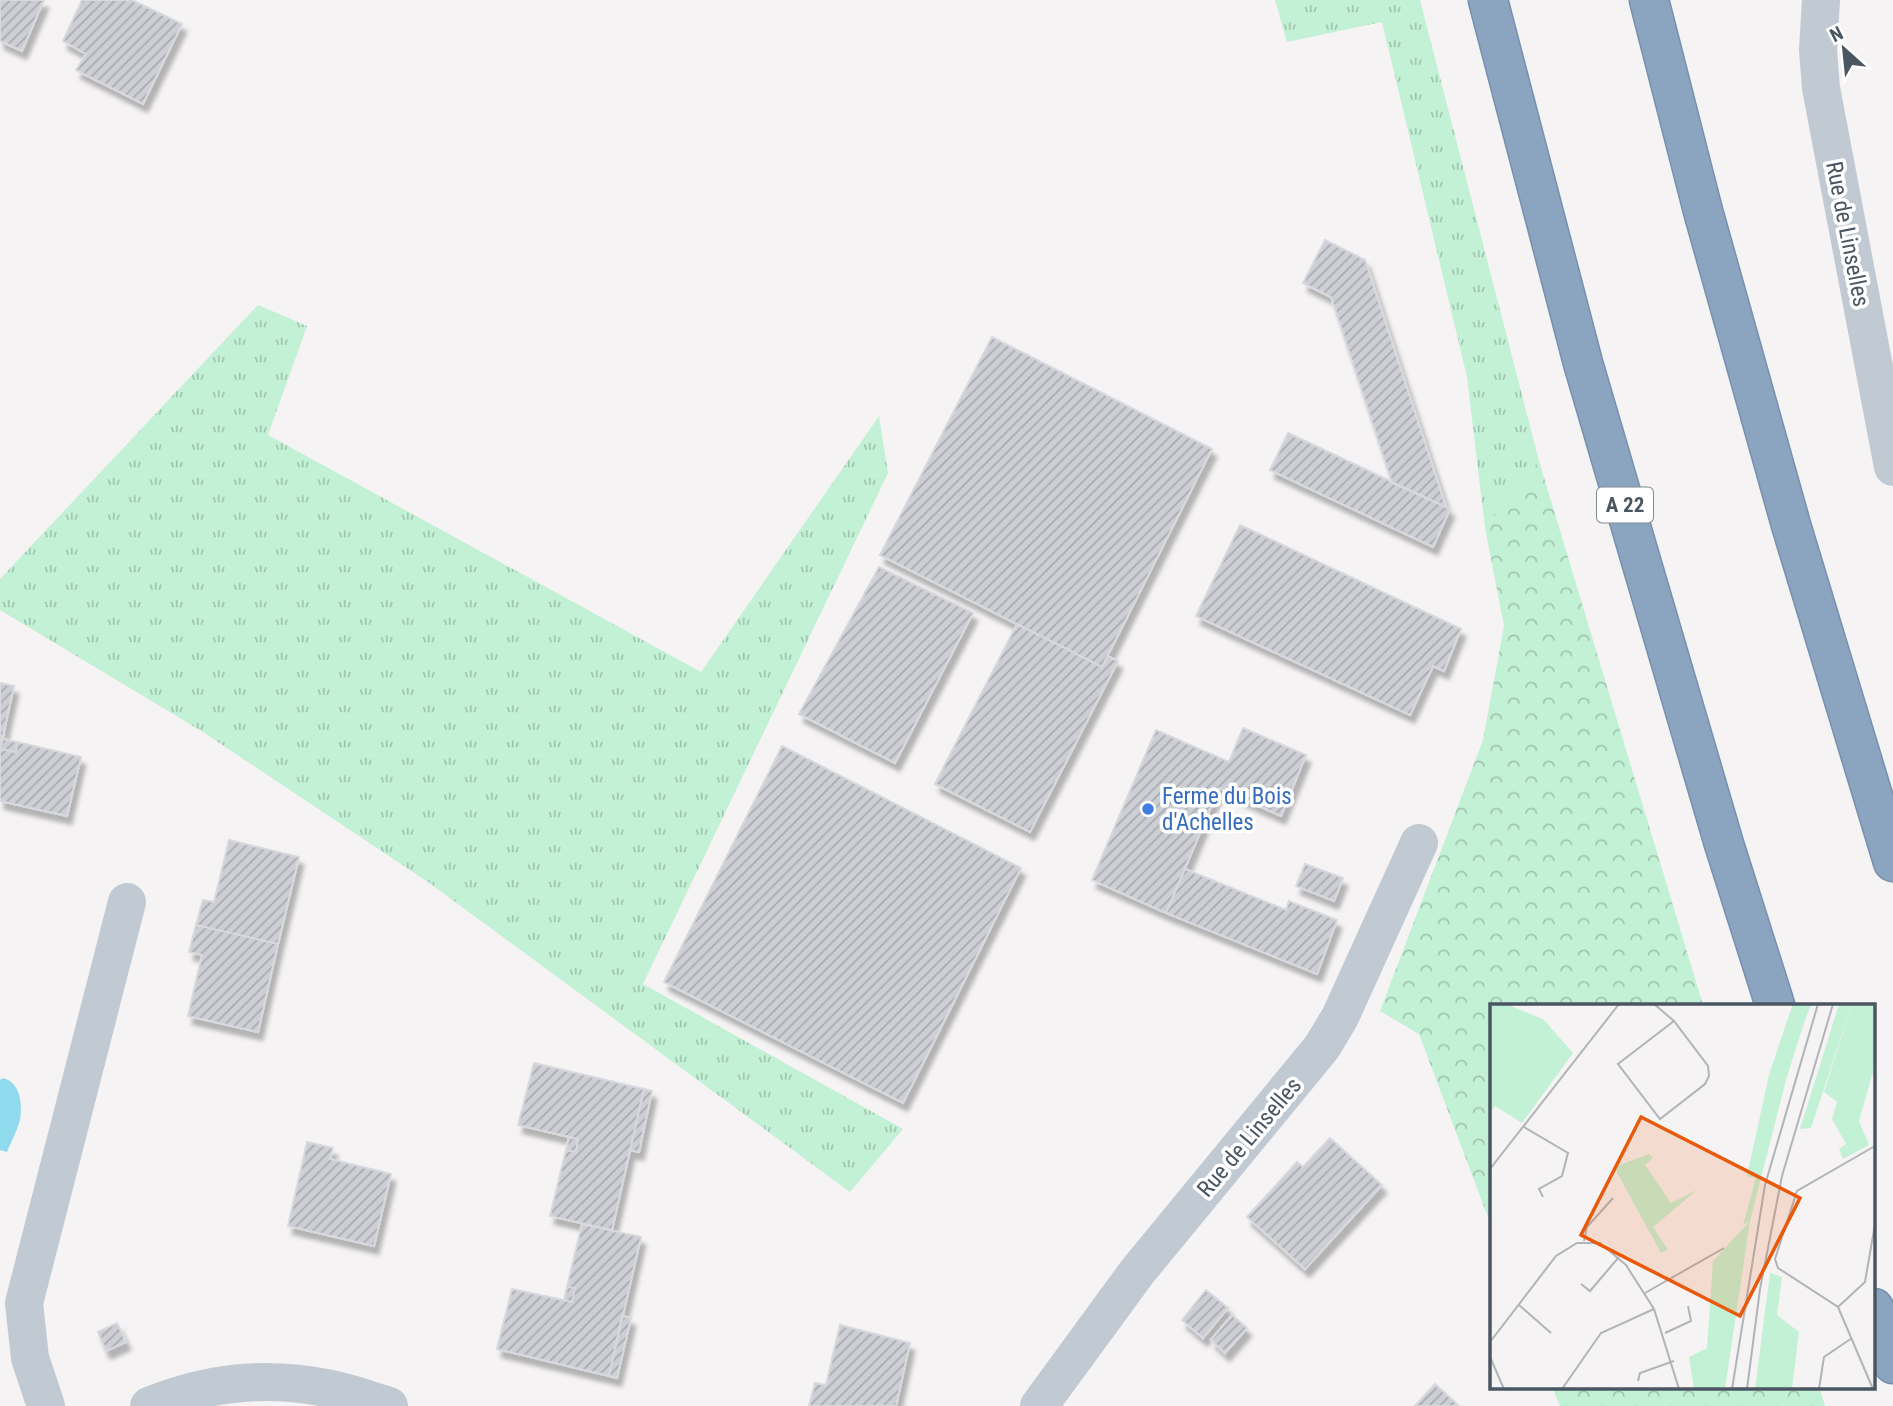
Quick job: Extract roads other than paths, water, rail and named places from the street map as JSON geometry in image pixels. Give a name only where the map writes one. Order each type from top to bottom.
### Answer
[{"type":"highway","name":"A 22","points":[[1488,0],[1583,363],[1716,818],[1775,1004]]},
{"type":"highway","points":[[1649,0],[1703,211],[1791,525],[1893,862]]},
{"type":"highway","points":[[1876,1314],[1893,1364]]},
{"type":"street","name":"Rue de Linselles","points":[[1821,0],[1818,50],[1821,89],[1893,467]]},
{"type":"street","name":"Rue de Linselles","points":[[1039,1406],[1137,1272],[1322,1047],[1340,1017],[1419,843]]},
{"type":"street","points":[[46,1406],[30,1358],[24,1303],[127,902]]},
{"type":"street","points":[[149,1406],[219,1384],[249,1381],[328,1388],[390,1406]]},
{"type":"water","points":[[0,1080],[9,1080],[17,1089],[21,1107],[19,1124],[7,1152],[0,1150]]},
{"type":"place","name":"Ferme du Bois d'Achelles","points":[[1148,809]]}]
